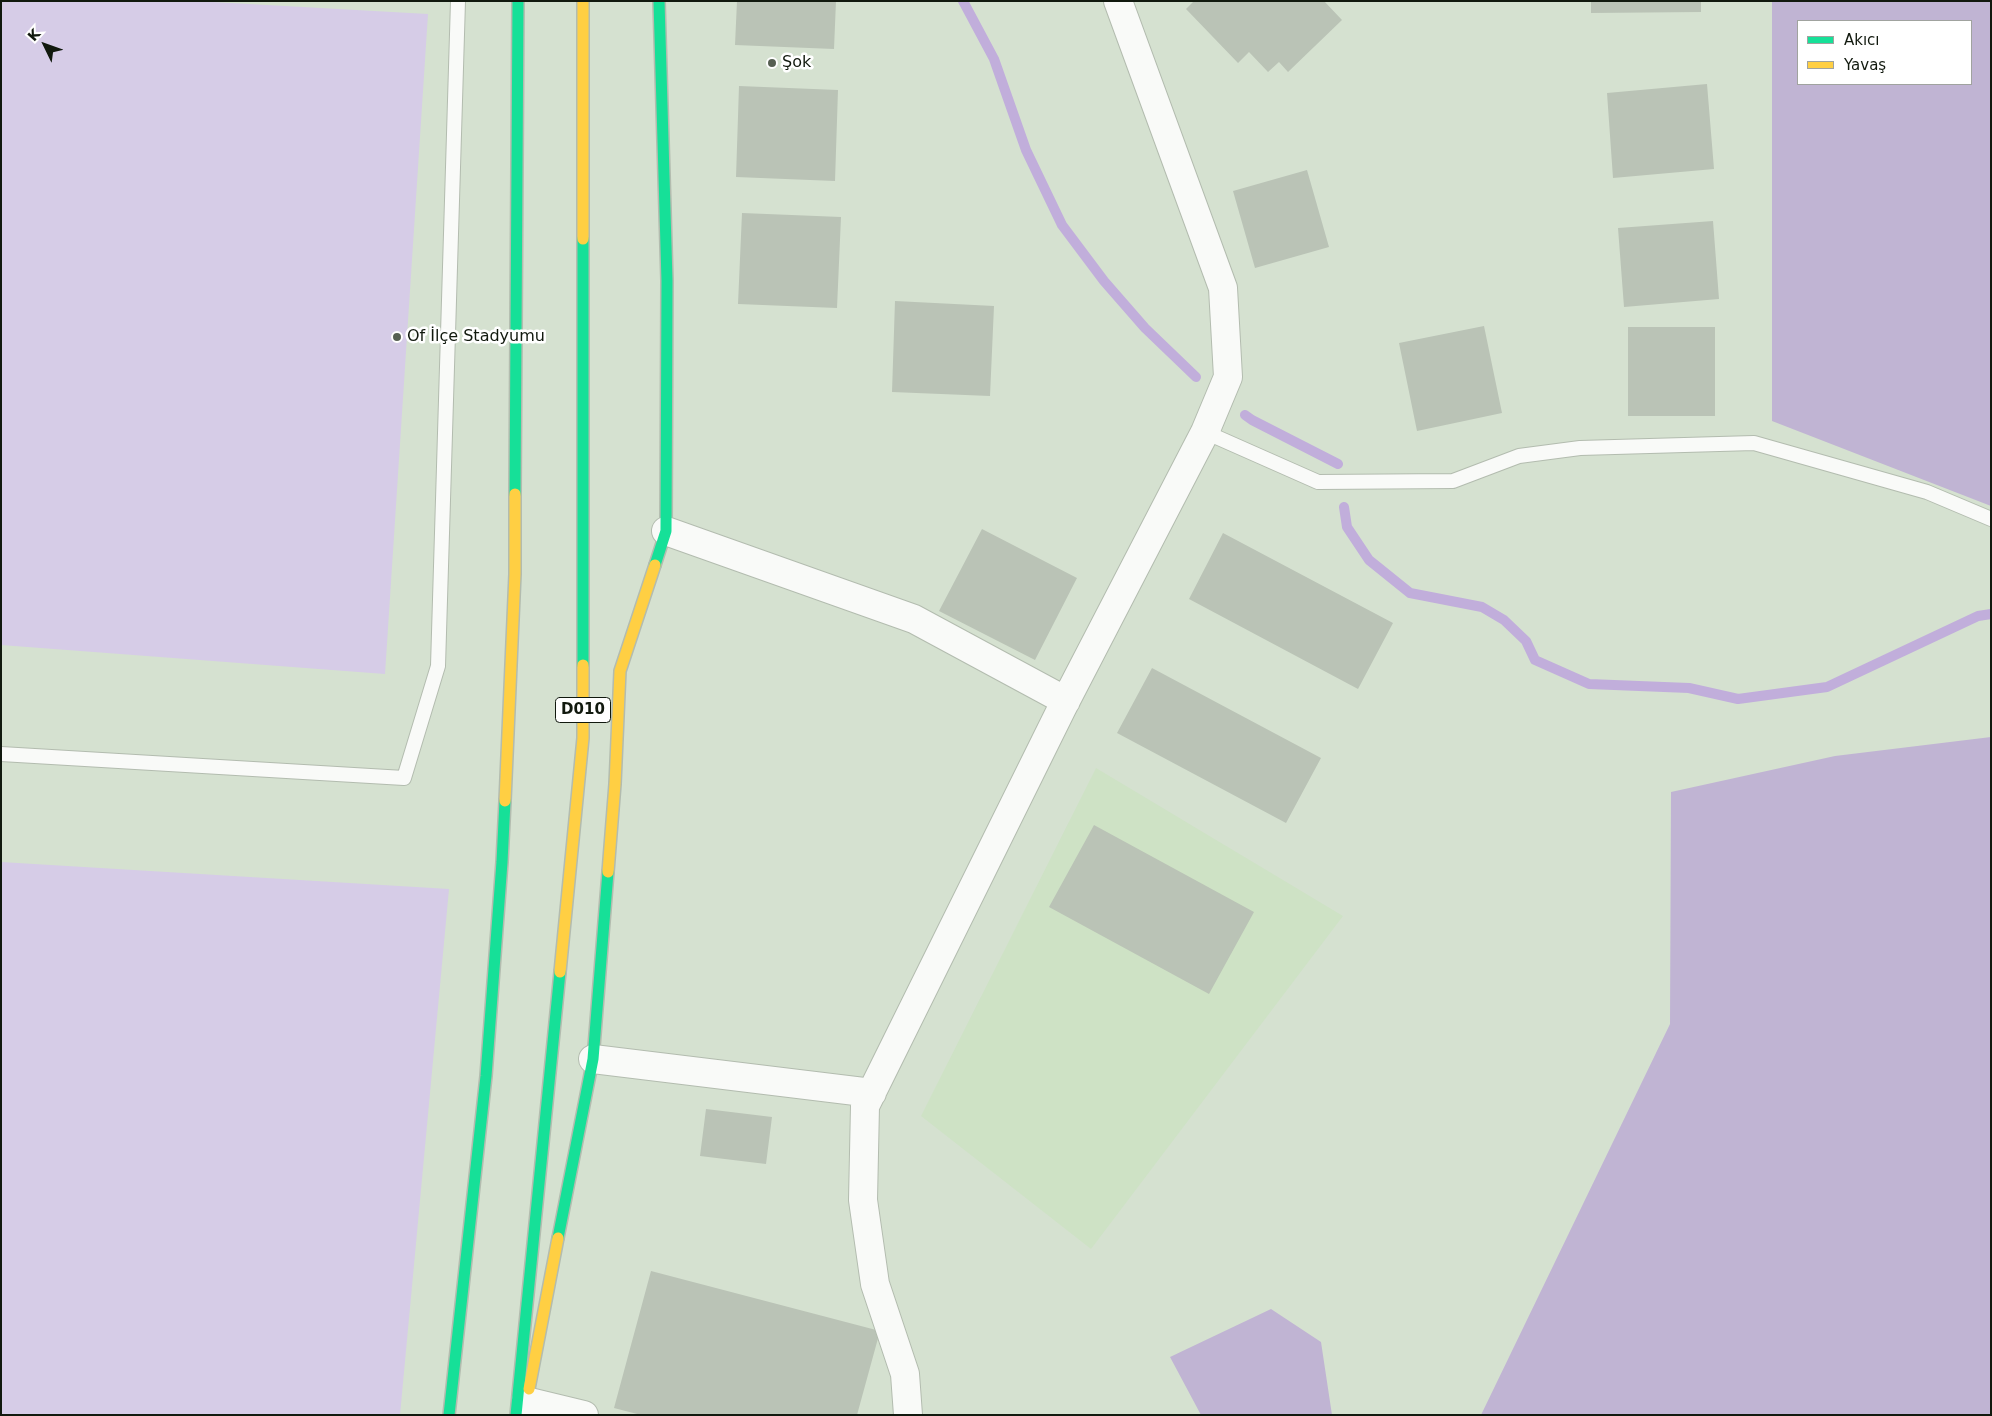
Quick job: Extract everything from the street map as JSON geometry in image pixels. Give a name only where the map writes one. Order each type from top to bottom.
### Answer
[{"type":"main road","points":[[449,1415],[486,1076],[502,852],[515,574],[518,1]]},
{"type":"main road","name":"D010","points":[[522,1410],[583,738],[582,1]]},
{"type":"main road","points":[[522,1410],[593,1059],[615,784],[620,671],[666,531],[667,281],[659,1]]},
{"type":"street","points":[[908,1415],[905,1374],[875,1284],[863,1200],[865,1106],[1066,701],[1205,432],[1228,377],[1223,288],[1118,1]]},
{"type":"street","points":[[666,531],[914,618],[1066,701]]},
{"type":"street","points":[[593,1059],[872,1093]]},
{"type":"street","points":[[522,1410],[584,1415]]},
{"type":"lane","points":[[1,754],[404,778],[438,666],[458,1]]},
{"type":"lane","points":[[1205,432],[1318,482],[1454,481],[1519,456],[1580,448],[1754,443],[1927,492],[1991,519]]},
{"type":"shaded area","points":[[1,1],[195,1],[428,14],[385,674],[1,645]]},
{"type":"shaded area","points":[[1772,1],[1991,1],[1991,506],[1772,421]]},
{"type":"shaded area","points":[[1991,737],[1991,1415],[1481,1415],[1670,1024],[1671,792],[1835,756]]},
{"type":"shaded area","points":[[1096,768],[1343,916],[1091,1249],[921,1116]]},
{"type":"shaded area","points":[[1,862],[449,889],[400,1415],[1,1415]]},
{"type":"shaded area","points":[[1271,1309],[1321,1342],[1332,1415],[1201,1415],[1170,1357]]},
{"type":"building","points":[[737,1],[836,1],[834,49],[735,45]]},
{"type":"building","points":[[1194,1],[1324,1],[1342,20],[1288,72],[1279,62],[1268,72],[1249,52],[1238,63],[1186,9]]},
{"type":"building","points":[[1591,1],[1701,1],[1701,12],[1591,13]]},
{"type":"building","points":[[1707,84],[1714,169],[1613,178],[1607,93]]},
{"type":"building","points":[[739,86],[838,90],[835,181],[736,177]]},
{"type":"building","points":[[1307,170],[1329,247],[1255,268],[1233,191]]},
{"type":"building","points":[[742,213],[841,217],[837,308],[738,304]]},
{"type":"building","points":[[1713,221],[1719,299],[1624,307],[1618,228]]},
{"type":"building","points":[[895,301],[994,306],[990,396],[892,392]]},
{"type":"building","points":[[1484,326],[1502,413],[1417,431],[1399,343]]},
{"type":"building","points":[[1628,327],[1715,327],[1715,416],[1628,416]]},
{"type":"building","points":[[982,529],[1077,578],[1035,660],[939,611]]},
{"type":"building","points":[[1223,533],[1393,623],[1358,689],[1189,599]]},
{"type":"building","points":[[1152,668],[1321,758],[1286,823],[1117,733]]},
{"type":"building","points":[[1094,825],[1254,912],[1209,994],[1049,907]]},
{"type":"building","points":[[706,1109],[772,1117],[766,1164],[700,1156]]},
{"type":"building","points":[[651,1271],[880,1331],[857,1415],[641,1415],[614,1408]]},
{"type":"waterway","points":[[963,1],[994,59],[1026,150],[1062,225],[1104,281],[1145,328],[1196,377]]},
{"type":"waterway","points":[[1245,415],[1338,464]]},
{"type":"waterway","points":[[1344,507],[1347,527],[1369,560],[1410,593],[1482,607],[1504,620],[1526,641],[1535,660],[1589,684],[1689,688],[1738,699],[1827,687],[1978,616],[1991,614]]},
{"type":"traffic: fast","points":[[515,494],[518,1]]},
{"type":"traffic: fast","points":[[655,565],[666,531],[667,281],[659,1]]},
{"type":"traffic: fast","points":[[583,239],[583,665]]},
{"type":"traffic: fast","points":[[449,1415],[486,1076],[505,801]]},
{"type":"traffic: fast","points":[[558,1238],[593,1059],[608,872]]},
{"type":"traffic: fast","points":[[516,1415],[560,972]]},
{"type":"traffic: slow","points":[[583,1],[583,239]]},
{"type":"traffic: slow","points":[[505,801],[515,574],[515,494]]},
{"type":"traffic: slow","points":[[608,872],[615,784],[620,671],[655,565]]},
{"type":"traffic: slow","points":[[560,972],[583,738],[583,665]]},
{"type":"traffic: slow","points":[[529,1389],[558,1238]]},
{"type":"place","name":"Şok","points":[[772,63]]},
{"type":"place","name":"Of İlçe Stadyumu","points":[[397,337]]}]
